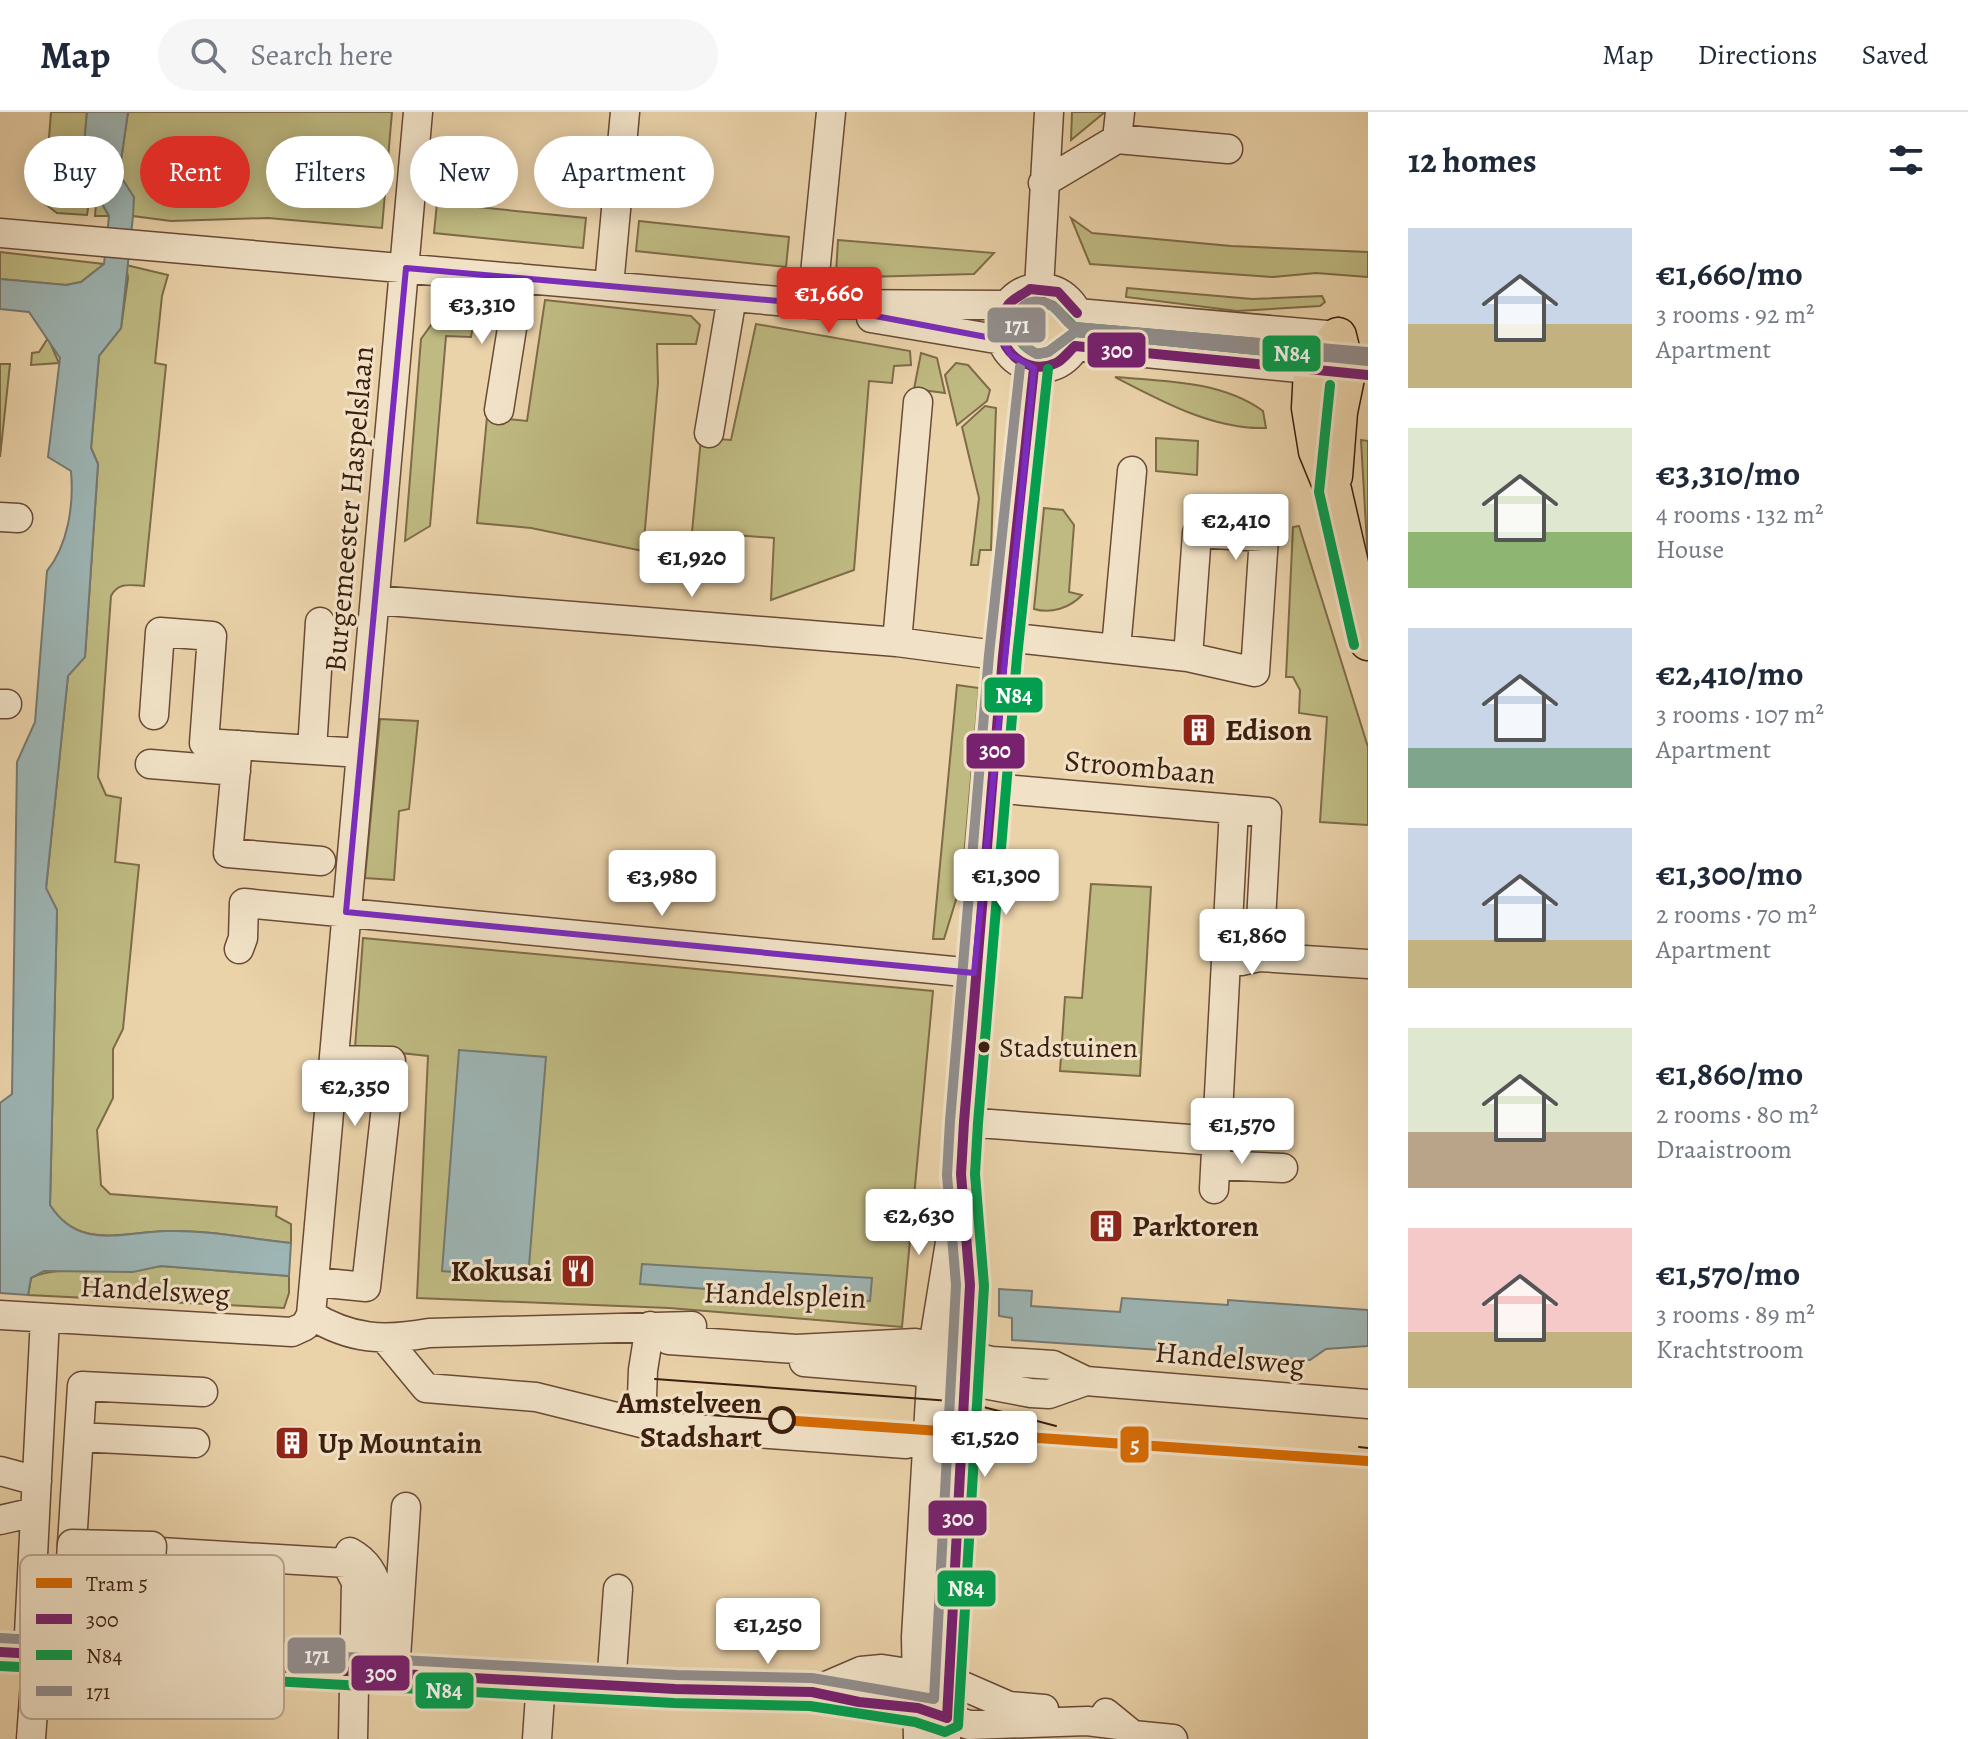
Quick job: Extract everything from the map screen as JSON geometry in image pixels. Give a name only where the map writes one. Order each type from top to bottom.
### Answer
[{"type":"main road","points":[[1353,337],[1342,373],[1333,490],[1368,642]]},
{"type":"street","name":"Burgemeester Haspelslaan","points":[[346,912],[418,112]]},
{"type":"street","points":[[609,286],[625,112]]},
{"type":"street","points":[[812,304],[831,112]]},
{"type":"street","points":[[1039,288],[1049,112]]},
{"type":"street","points":[[1043,183],[1118,126],[1228,149]]},
{"type":"street","points":[[0,233],[138,242],[812,304],[1006,305]]},
{"type":"street","points":[[499,410],[520,278]]},
{"type":"street","points":[[1039,288],[1058,292],[1077,313],[1080,330],[1075,346],[1058,363],[1034,368],[1011,355],[1002,340],[1000,322],[1006,305],[1017,295],[1039,288]]},
{"type":"street","points":[[709,433],[732,297]]},
{"type":"street","points":[[812,304],[860,316],[1002,340]]},
{"type":"street","points":[[1077,313],[1353,337]]},
{"type":"street","points":[[1075,346],[1342,373]]},
{"type":"street","points":[[918,1739],[916,1672],[927,1351],[961,1174],[974,973],[1004,646],[1034,368]]},
{"type":"street","points":[[897,642],[918,402]]},
{"type":"street","points":[[1116,648],[1132,471]]},
{"type":"street","points":[[375,600],[897,642],[1116,648],[1188,657],[1255,672],[1264,537],[1197,533],[1188,657]]},
{"type":"street","points":[[312,750],[320,622]]},
{"type":"street","points":[[154,715],[160,632],[212,636],[204,743],[237,758]]},
{"type":"street","points":[[150,764],[312,750],[361,753]]},
{"type":"street","points":[[237,758],[228,853],[321,861]]},
{"type":"street","name":"Stroombaan","points":[[992,788],[1267,812],[1259,957]]},
{"type":"street","name":"Stroombaan","points":[[1215,1165],[1234,809]]},
{"type":"street","points":[[239,949],[243,938],[244,903],[974,973]]},
{"type":"street","points":[[308,1321],[316,1282],[346,912]]},
{"type":"street","points":[[1226,965],[1259,957],[1368,964]]},
{"type":"street","points":[[316,1282],[366,1287],[391,1061],[334,1060]]},
{"type":"street","points":[[964,1122],[1215,1165],[1283,1168]]},
{"type":"street","points":[[946,1728],[970,1285],[961,1174]]},
{"type":"street","name":"Handelsweg","points":[[0,1315],[292,1332],[308,1321]]},
{"type":"street","points":[[31,1555],[45,1318]]},
{"type":"street","name":"Handelsplein","points":[[308,1321],[387,1341],[429,1333],[656,1350],[927,1351]]},
{"type":"street","points":[[387,1341],[426,1388],[644,1409],[906,1444]]},
{"type":"street","name":"Handelsplein","points":[[656,1350],[796,1349],[826,1355],[916,1343],[927,1351]]},
{"type":"street","points":[[644,1409],[656,1350]]},
{"type":"street","name":"Handelsweg","points":[[927,1351],[967,1368],[994,1387],[1049,1394],[1086,1381],[1368,1404]]},
{"type":"street","points":[[71,1555],[82,1386],[203,1392]]},
{"type":"street","points":[[79,1437],[195,1443]]},
{"type":"street","points":[[0,1471],[37,1481]]},
{"type":"street","points":[[353,1739],[355,1693],[365,1671],[406,1507]]},
{"type":"street","points":[[0,1520],[35,1512]]},
{"type":"street","points":[[208,1555],[104,1549],[105,1542],[336,1549],[358,1556],[377,1581],[380,1603],[365,1671]]},
{"type":"street","points":[[72,1544],[152,1546],[213,1555]]},
{"type":"street","points":[[151,1555],[152,1546]]},
{"type":"street","points":[[284,1559],[346,1563],[356,1582],[365,1671]]},
{"type":"street","points":[[284,1566],[342,1576],[365,1671]]},
{"type":"street","points":[[611,1686],[618,1589]]},
{"type":"street","points":[[0,1636],[20,1652]]},
{"type":"street","points":[[284,1666],[611,1686],[812,1692],[859,1702],[918,1708],[946,1728],[997,1726],[1017,1737],[1082,1739],[1119,1725]]},
{"type":"street","points":[[812,1692],[861,1671],[916,1672],[947,1679],[1009,1706],[1107,1713],[1133,1735],[1173,1739]]},
{"type":"street","points":[[537,1739],[541,1681]]},
{"type":"street","points":[[29,1719],[31,1739]]},
{"type":"highlighted area","points":[[406,268],[812,304],[1002,340],[1011,355],[1034,368],[974,973],[346,912]]},
{"type":"shaded area","points":[[51,112],[87,112],[85,136],[49,136]]},
{"type":"shaded area","points":[[128,112],[392,112],[390,136],[266,136],[266,208],[384,208],[382,228],[268,218],[171,221],[133,216],[133,197],[124,182],[124,140]]},
{"type":"shaded area","points":[[1072,112],[1105,112],[1071,140]]},
{"type":"shaded area","points":[[50,208],[88,208],[87,215],[57,213]]},
{"type":"shaded area","points":[[96,208],[104,208],[109,216],[95,216]]},
{"type":"shaded area","points":[[436,208],[487,208],[586,218],[583,248],[434,233]]},
{"type":"shaded area","points":[[1071,218],[1092,233],[1231,246],[1368,252],[1368,277],[1316,273],[1273,277],[1090,264]]},
{"type":"shaded area","points":[[639,221],[789,237],[786,267],[636,251]]},
{"type":"shaded area","points":[[838,240],[994,253],[974,274],[865,277],[836,273]]},
{"type":"shaded area","points":[[0,252],[104,264],[81,282],[66,285],[0,279]]},
{"type":"shaded area","points":[[126,265],[168,275],[162,296],[155,363],[166,365],[144,586],[121,586],[111,596],[98,777],[106,795],[121,798],[115,862],[139,865],[123,1029],[113,1049],[113,1098],[97,1130],[101,1185],[110,1194],[277,1207],[276,1216],[291,1224],[291,1243],[182,1231],[118,1235],[88,1233],[61,1219],[50,1205],[57,910],[46,889],[68,675],[85,656],[98,464],[91,448],[99,356],[121,328],[128,278]]},
{"type":"shaded area","points":[[1127,288],[1252,299],[1322,296],[1325,302],[1320,306],[1237,311],[1126,297]]},
{"type":"shaded area","points":[[545,300],[691,316],[700,325],[696,344],[657,344],[658,383],[643,551],[531,528],[477,523],[487,417],[527,421]]},
{"type":"shaded area","points":[[484,312],[490,317],[490,327],[473,326],[471,337],[446,336],[430,526],[405,541],[421,339],[434,321]]},
{"type":"shaded area","points":[[756,324],[910,351],[911,365],[894,366],[892,383],[869,381],[854,570],[771,600],[774,538],[692,532],[701,438],[731,440]]},
{"type":"shaded area","points":[[48,338],[59,363],[31,365],[32,353],[39,352]]},
{"type":"shaded area","points":[[921,353],[937,358],[945,393],[914,389]]},
{"type":"shaded area","points":[[956,363],[968,365],[990,390],[987,401],[957,425],[945,375]]},
{"type":"shaded area","points":[[0,364],[10,364],[0,457]]},
{"type":"shaded area","points":[[1115,377],[1192,384],[1230,394],[1263,411],[1266,428],[1208,419]]},
{"type":"shaded area","points":[[985,406],[996,408],[991,550],[980,550],[978,565],[971,565],[979,498],[962,427]]},
{"type":"shaded area","points":[[1156,438],[1198,441],[1197,475],[1156,471]]},
{"type":"shaded area","points":[[1361,440],[1368,441],[1368,562]]},
{"type":"shaded area","points":[[1044,508],[1063,510],[1074,525],[1069,592],[1082,595],[1066,606],[1047,611],[1034,609]]},
{"type":"shaded area","points":[[1299,526],[1368,747],[1368,825],[1320,822],[1327,717],[1299,713],[1300,690],[1293,677],[1286,677],[1293,527]]},
{"type":"shaded area","points":[[957,685],[979,688],[962,880],[944,939],[933,939]]},
{"type":"shaded area","points":[[380,719],[418,721],[409,809],[399,811],[394,880],[365,878]]},
{"type":"shaded area","points":[[1091,884],[1151,887],[1140,1076],[1060,1071],[1065,997],[1082,998]]},
{"type":"shaded area","name":"Stadstuinen","points":[[363,938],[933,991],[902,1327],[669,1308],[417,1298],[428,1056],[355,1048]]},
{"type":"shaded area","points":[[161,1266],[289,1276],[289,1293],[284,1308],[28,1295],[31,1278],[42,1274]]},
{"type":"water","points":[[87,112],[128,112],[124,140],[124,136],[85,136]]},
{"type":"water","points":[[124,182],[134,197],[133,216],[121,328],[99,356],[91,448],[98,464],[85,657],[68,676],[46,888],[57,910],[50,1205],[74,1229],[88,1234],[102,1236],[182,1231],[291,1243],[289,1276],[161,1266],[133,1272],[44,1271],[31,1278],[28,1295],[0,1293],[0,1103],[12,1094],[17,762],[35,722],[47,571],[65,537],[72,484],[71,471],[48,457],[60,358],[29,312],[0,309],[0,279],[66,285],[81,282],[104,264],[109,216],[104,208],[124,208]]},
{"type":"water","points":[[459,1050],[546,1057],[528,1278],[442,1271]]},
{"type":"water","points":[[642,1264],[872,1278],[870,1301],[640,1284]]},
{"type":"water","points":[[999,1289],[1032,1291],[1031,1306],[1120,1312],[1122,1298],[1228,1305],[1228,1300],[1368,1310],[1368,1346],[1326,1349],[1310,1360],[1012,1340],[1012,1318],[999,1316]]},
{"type":"tram line","points":[[655,1379],[964,1402],[1056,1426]]},
{"type":"tram line","points":[[652,1411],[782,1420]]},
{"type":"tram line","name":"5","points":[[782,1420],[1368,1461]]},
{"type":"tram line","points":[[1359,1447],[1368,1448]]},
{"type":"transit line","name":"300","points":[[1077,313],[1058,292],[1030,289],[1011,302],[1002,316],[1003,341],[1019,360],[1043,367],[1059,362],[1075,346],[1368,375]]},
{"type":"transit line","name":"N84","points":[[1043,302],[1053,306],[1074,327],[1327,349],[1329,357],[1075,332],[1048,352],[1037,354],[1020,341],[1015,325],[1023,310],[1043,302]]},
{"type":"transit line","name":"171","points":[[1367,352],[1074,327],[1058,310],[1046,303],[1025,305],[1016,320],[1020,339],[1037,354],[1048,352],[1075,332],[1368,361]]},
{"type":"transit line","name":"171","points":[[284,1654],[676,1675],[812,1678],[934,1699],[956,1285],[947,1175],[950,1121],[989,655],[1020,367]]},
{"type":"transit line","name":"300","points":[[284,1668],[675,1689],[812,1692],[859,1702],[918,1708],[947,1718],[970,1285],[961,1174],[964,1122],[1003,656],[1034,368]]},
{"type":"transit line","name":"N84","points":[[284,1682],[674,1703],[810,1706],[915,1722],[945,1732],[958,1726],[984,1286],[975,1174],[978,1123],[1017,657],[1048,369]]},
{"type":"transit line","name":"N84","points":[[1330,385],[1319,492],[1354,645]]},
{"type":"transit line","name":"171","points":[[1,1638],[20,1639]]},
{"type":"transit line","name":"300","points":[[0,1652],[20,1653]]},
{"type":"transit line","name":"N84","points":[[0,1666],[20,1667]]},
{"type":"place","name":"Edison","points":[[1199,730]]},
{"type":"place","name":"Stadstuinen","points":[[984,1047]]},
{"type":"place","name":"Parktoren","points":[[1106,1226]]},
{"type":"place","name":"Kokusai","points":[[578,1271]]},
{"type":"place","name":"Amstelveen Stadshart","points":[[782,1420]]},
{"type":"place","name":"Up Mountain","points":[[292,1443]]}]
